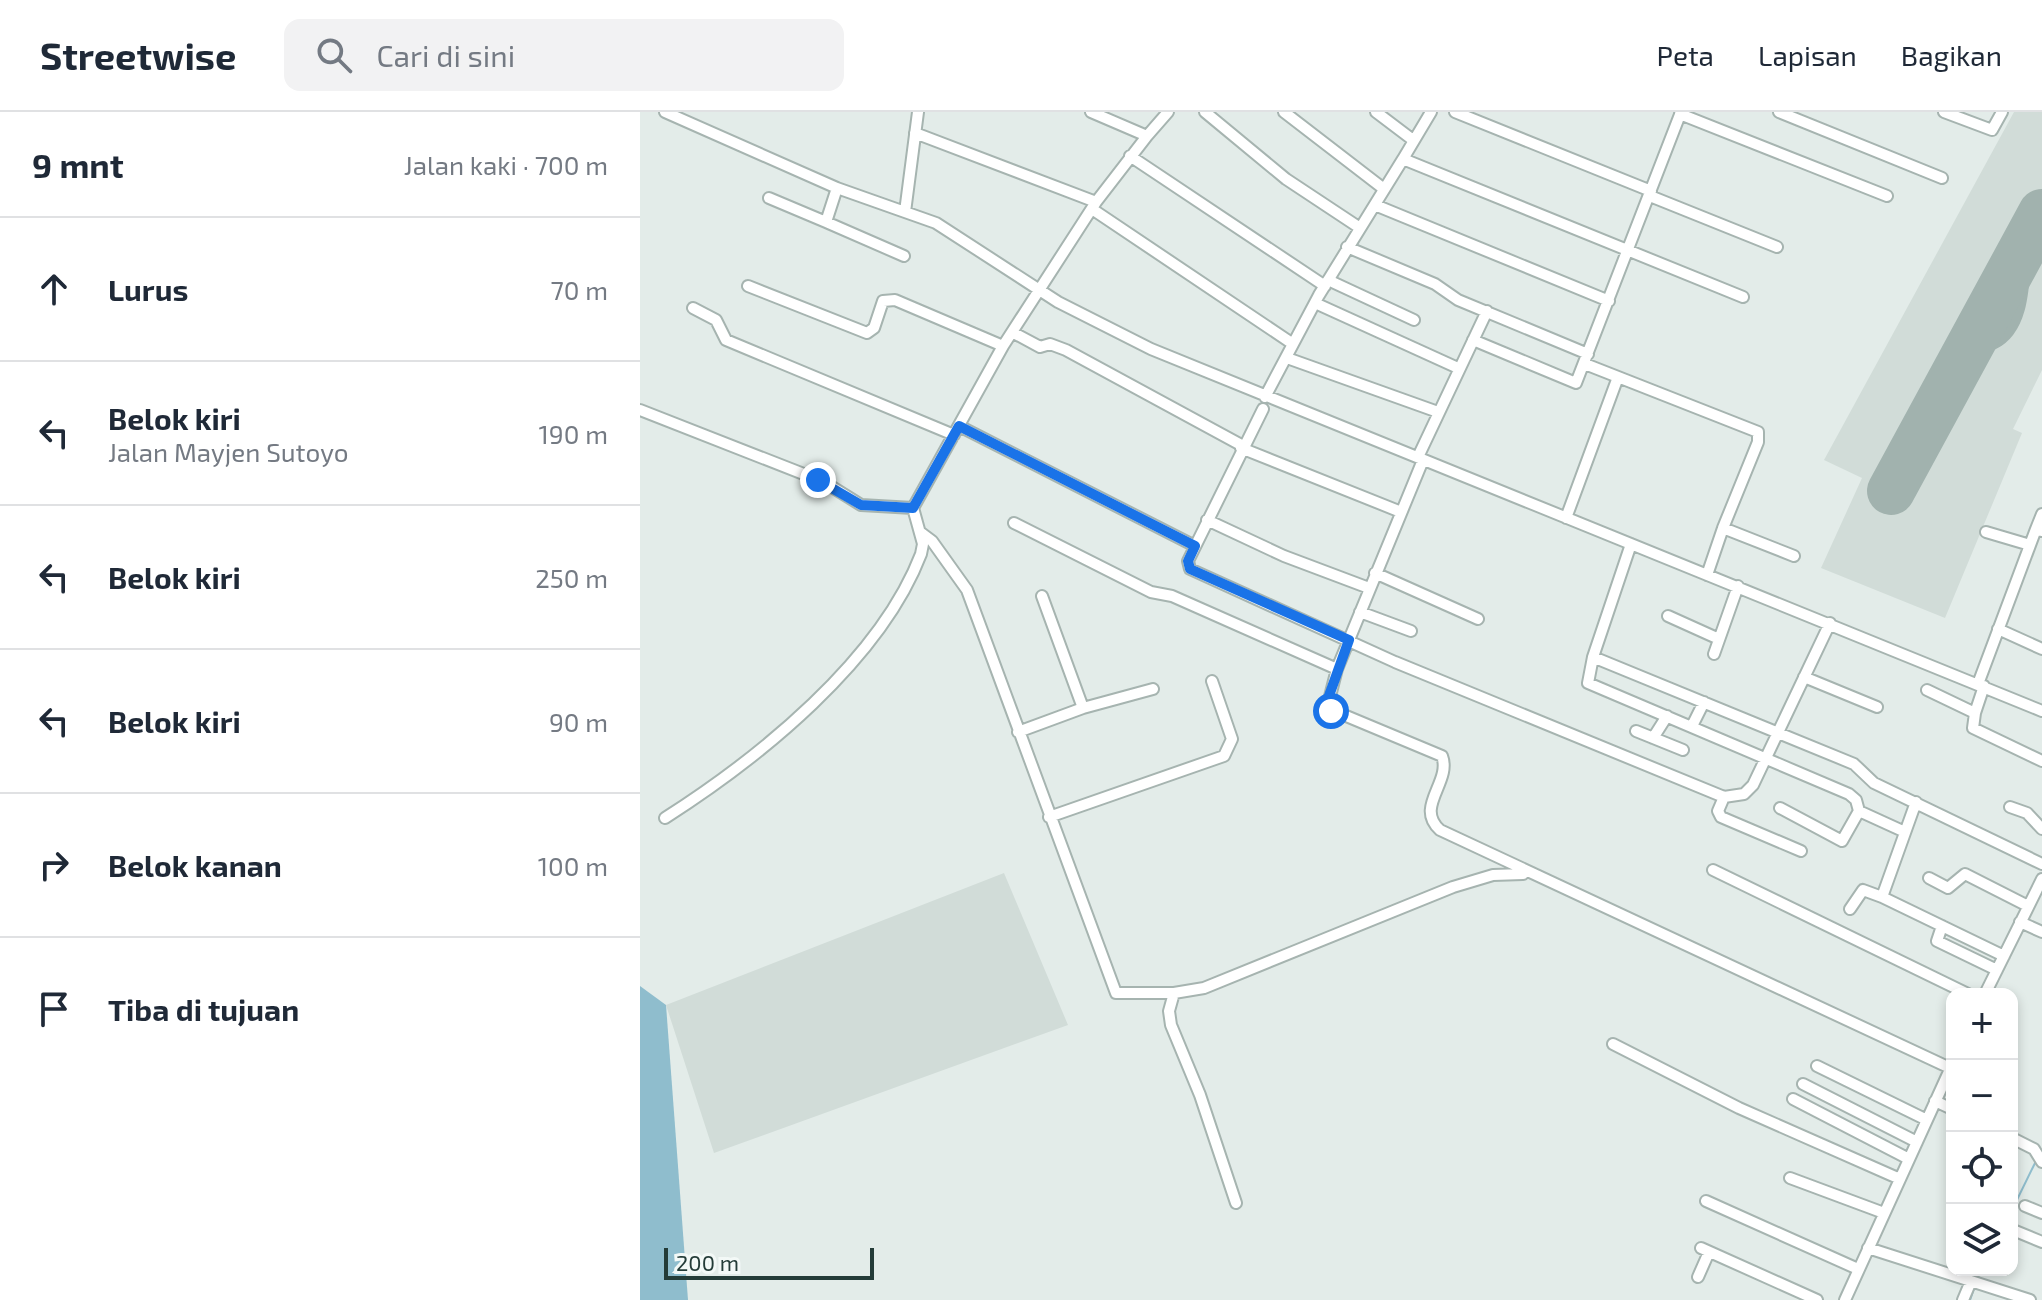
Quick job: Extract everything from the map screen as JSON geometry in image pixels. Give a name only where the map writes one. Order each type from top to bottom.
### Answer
[{"type":"street","points":[[665,112],[837,188],[949,230],[1040,291],[1151,349],[1266,403],[1420,459],[2042,711]]},
{"type":"street","points":[[905,212],[918,112]]},
{"type":"street","points":[[1091,112],[1147,136]]},
{"type":"street","points":[[665,818],[743,761],[847,671],[876,633],[916,565],[923,544],[913,508],[1003,346],[1094,205],[1168,112]]},
{"type":"street","points":[[1205,112],[1286,179],[1360,228]]},
{"type":"street","points":[[1284,112],[1384,189]]},
{"type":"street","points":[[1376,112],[1413,140]]},
{"type":"street","points":[[1431,112],[1347,247],[1293,344],[1188,561],[1190,569],[1349,640],[1724,797],[1735,797],[1749,791],[1830,623]]},
{"type":"street","points":[[1455,112],[1777,247]]},
{"type":"street","points":[[1779,112],[1942,178]]},
{"type":"street","points":[[1944,112],[1992,130],[2002,112]]},
{"type":"street","points":[[1473,340],[1575,384],[1589,363],[1609,301],[1654,196],[1680,113],[1887,196]]},
{"type":"street","points":[[915,133],[1094,205],[1293,344]]},
{"type":"street","points":[[1130,156],[1326,283],[1414,320]]},
{"type":"street","points":[[1403,159],[1743,297]]},
{"type":"street","points":[[826,222],[837,188]]},
{"type":"street","points":[[769,198],[904,256]]},
{"type":"street","points":[[1375,205],[1609,301]]},
{"type":"street","points":[[1347,247],[1487,311],[1618,377],[1758,432],[1758,442],[1707,575]]},
{"type":"street","points":[[748,286],[867,333],[874,328],[883,301],[895,300],[1003,346]]},
{"type":"street","points":[[1315,303],[1458,368]]},
{"type":"street","points":[[693,308],[716,320],[726,340],[956,430],[1195,546]]},
{"type":"street","points":[[1487,311],[1438,412],[1337,669],[1327,708],[1444,759],[1430,811],[1436,826],[1529,874],[1648,925],[1946,1064]]},
{"type":"street","points":[[1012,332],[1040,347],[1056,346],[1242,447],[1401,512]]},
{"type":"street","points":[[1287,358],[1438,412]]},
{"type":"street","points":[[1566,518],[1618,377]]},
{"type":"street","points":[[640,410],[818,480],[861,505],[913,508]]},
{"type":"street","points":[[2042,514],[2039,530],[2030,545],[1998,629],[1981,685],[1973,728],[2042,761]]},
{"type":"street","points":[[1207,520],[1284,556],[1369,588]]},
{"type":"street","points":[[1014,523],[1151,592],[1172,596],[1337,669]]},
{"type":"street","points":[[1723,528],[1794,556]]},
{"type":"street","points":[[920,532],[932,541],[963,582],[1116,993],[1174,993],[1204,988],[1473,881],[1493,875],[1529,874]]},
{"type":"street","points":[[1986,532],[2030,545]]},
{"type":"street","points":[[1631,544],[1587,679],[1591,686],[1765,756],[1849,794],[1856,800],[1859,811],[1842,841],[1780,808]]},
{"type":"street","points":[[1375,573],[1478,619]]},
{"type":"street","points":[[1714,654],[1738,586]]},
{"type":"street","points":[[1042,596],[1083,708]]},
{"type":"street","points":[[1360,612],[1411,631]]},
{"type":"street","points":[[1668,616],[1719,639]]},
{"type":"street","points":[[1998,629],[2042,649]]},
{"type":"street","points":[[1593,657],[1854,764],[1869,780],[2042,864]]},
{"type":"street","points":[[1804,677],[1877,707]]},
{"type":"street","points":[[1049,817],[1224,756],[1232,739],[1212,681]]},
{"type":"street","points":[[1018,732],[1083,708],[1153,689]]},
{"type":"street","points":[[1927,690],[1975,713]]},
{"type":"street","points":[[1692,726],[1704,702]]},
{"type":"street","points":[[1653,738],[1667,716]]},
{"type":"street","points":[[1636,731],[1683,750]]},
{"type":"street","points":[[1724,797],[1718,811],[1721,817],[1801,851]]},
{"type":"street","points":[[1882,897],[1916,802]]},
{"type":"street","points":[[2010,807],[2025,812],[2042,829]]},
{"type":"street","points":[[1859,811],[1905,832]]},
{"type":"street","points":[[1713,870],[1956,988]]},
{"type":"street","points":[[1929,878],[1948,888],[1965,874],[2028,906]]},
{"type":"street","points":[[1988,988],[2042,879]]},
{"type":"street","points":[[1850,909],[1863,890],[2004,956]]},
{"type":"street","points":[[2020,922],[2042,932]]},
{"type":"street","points":[[1942,926],[1937,941],[1997,970]]},
{"type":"street","points":[[1174,993],[1169,1011],[1171,1025],[1200,1095],[1236,1203]]},
{"type":"street","points":[[1613,1044],[1739,1108],[1900,1179]]},
{"type":"street","points":[[1817,1066],[1927,1120]]},
{"type":"street","points":[[1845,1300],[1946,1077]]},
{"type":"street","points":[[1803,1084],[1917,1142]]},
{"type":"street","points":[[1793,1099],[1909,1159]]},
{"type":"street","points":[[1935,1101],[1946,1106]]},
{"type":"street","points":[[2018,1141],[2034,1149],[2041,1161]]},
{"type":"street","points":[[1790,1178],[1884,1213]]},
{"type":"street","points":[[1706,1201],[1858,1269]]},
{"type":"street","points":[[2025,1206],[2042,1213]]},
{"type":"street","points":[[2018,1232],[2042,1242]]},
{"type":"street","points":[[1868,1248],[2026,1299]]},
{"type":"street","points":[[1698,1277],[1705,1250],[1817,1300]]},
{"type":"street","points":[[1963,1300],[1974,1282]]},
{"type":"shaded area","points":[[2014,112],[2042,112],[2042,370],[2013,429],[2022,433],[1945,618],[1821,568],[1862,478],[1824,460]]},
{"type":"shaded area","points":[[1004,873],[1068,1025],[714,1153],[666,1005]]},
{"type":"water","points":[[640,986],[666,1005],[688,1300],[640,1300]]},
{"type":"waterway","points":[[2015,1204],[2036,1161]]},
{"type":"waterway","points":[[1977,1280],[1979,1276]]},
{"type":"waterway","points":[[1970,1300],[1975,1286]]},
{"type":"taxiway","points":[[1978,331],[1982,339],[1992,341],[2010,324],[2018,299],[2023,248]]},
{"type":"runway","points":[[1891,491],[2042,213]]},
{"type":"route","points":[[818,480],[861,505],[913,508],[959,426],[1195,546],[1188,561],[1190,569],[1349,640],[1326,704],[1331,711]]}]
